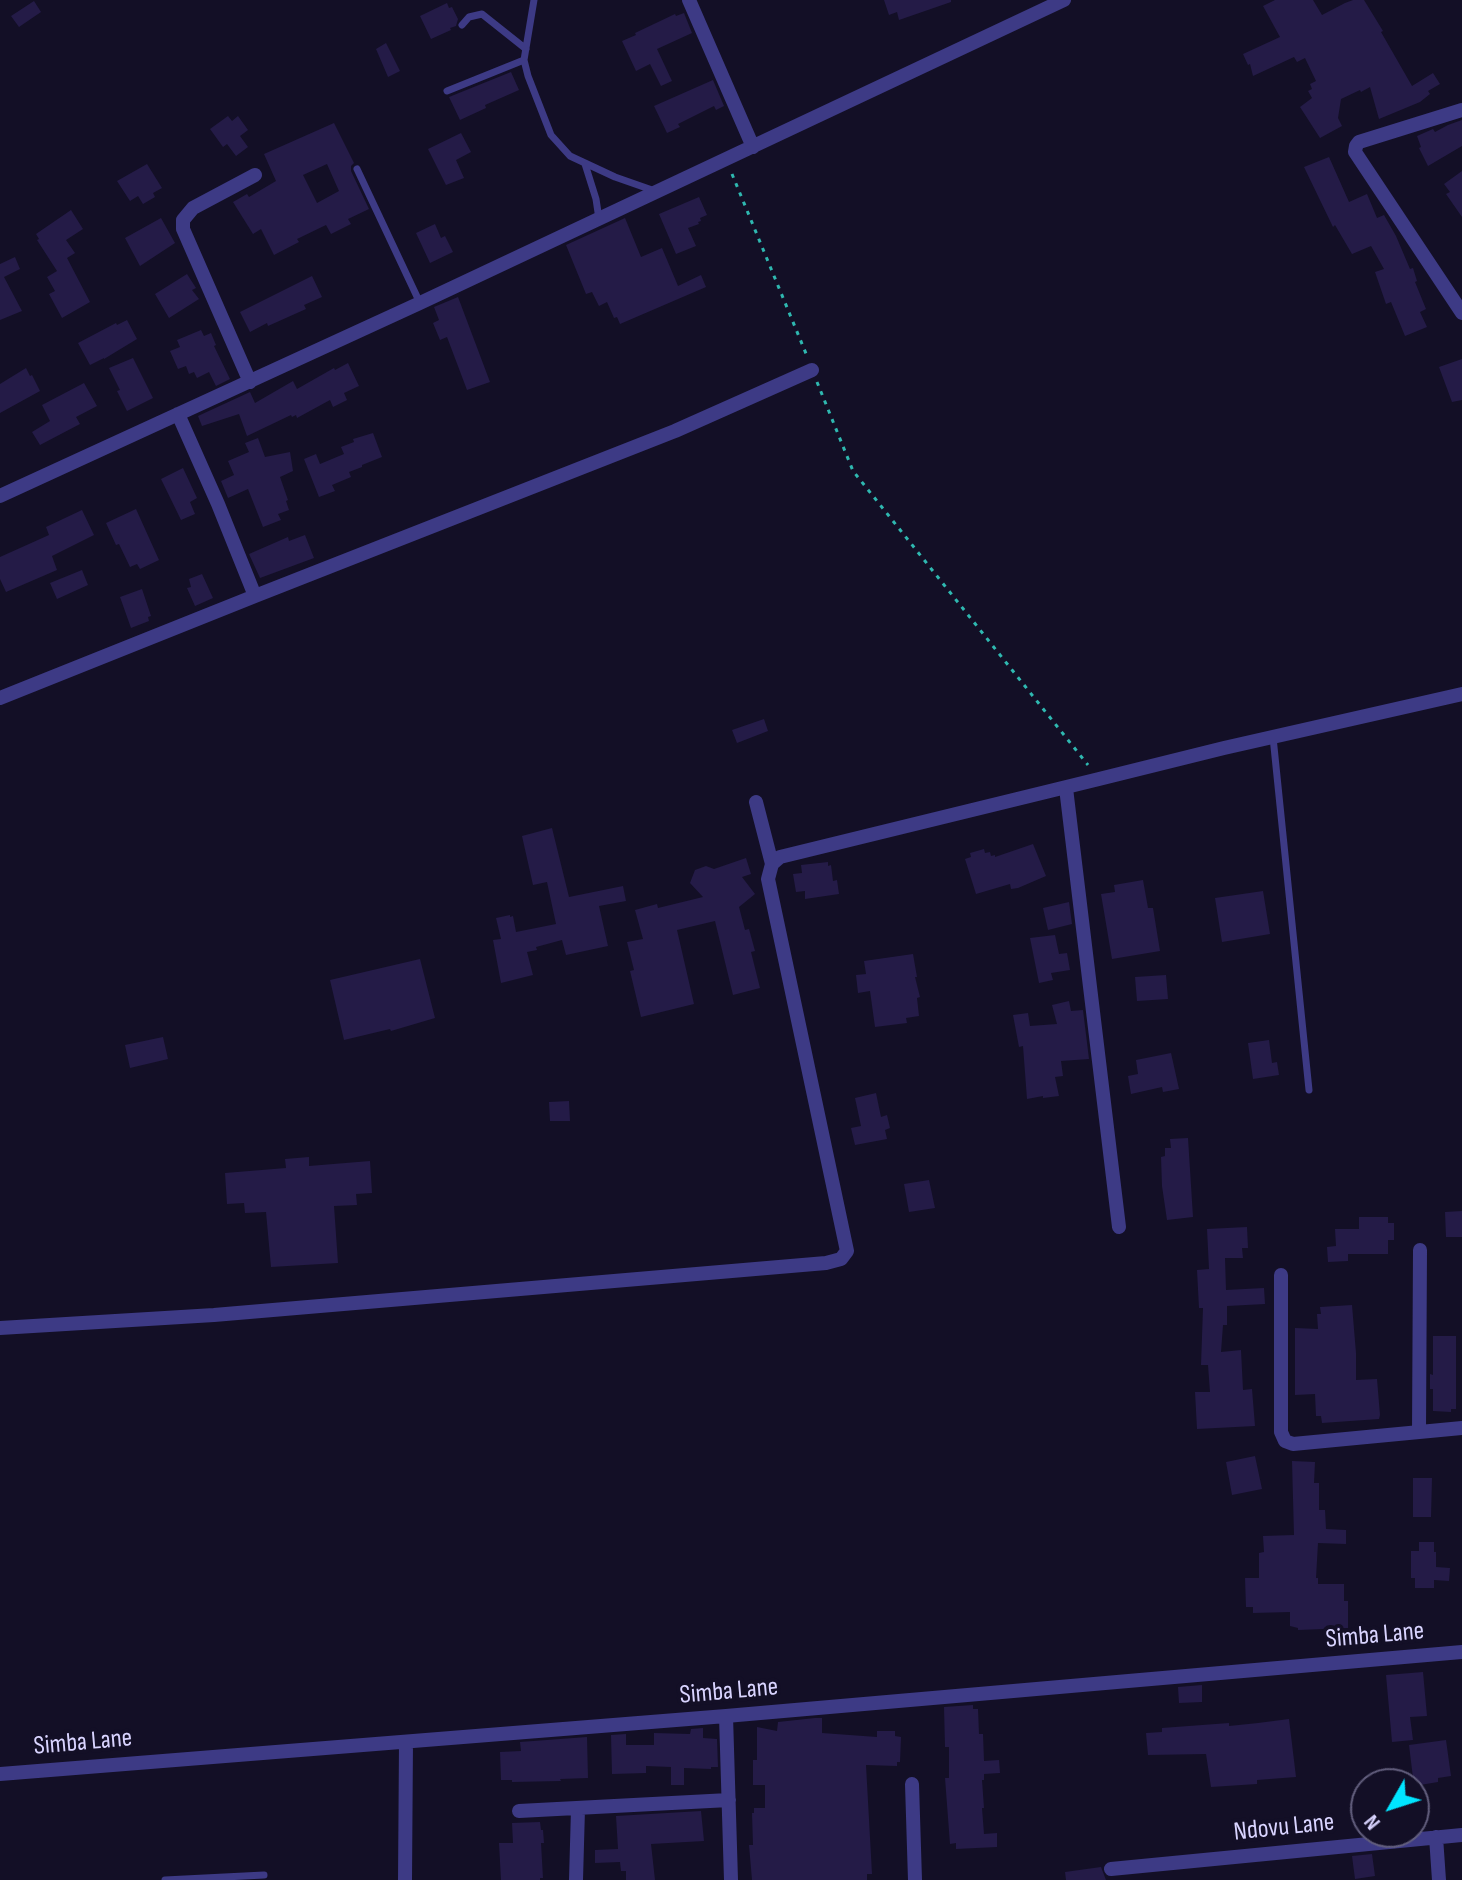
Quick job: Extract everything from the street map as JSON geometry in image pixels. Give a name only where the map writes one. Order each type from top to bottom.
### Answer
[{"type":"street","points":[[689,0],[753,147]]},
{"type":"street","points":[[0,496],[420,303],[1064,0]]},
{"type":"street","points":[[1462,110],[1359,142],[1355,152],[1462,313]]},
{"type":"street","points":[[250,382],[183,229],[183,220],[193,208],[255,175]]},
{"type":"street","points":[[0,698],[675,431],[812,370]]},
{"type":"street","points":[[178,414],[255,596]]},
{"type":"street","points":[[772,864],[780,857],[1462,694]]},
{"type":"street","points":[[1066,788],[1119,1227]]},
{"type":"street","points":[[0,1328],[230,1314],[795,1266],[841,1259],[847,1251],[768,879],[772,864],[756,802]]},
{"type":"street","points":[[1419,1431],[1420,1250]]},
{"type":"street","points":[[1281,1275],[1281,1432],[1285,1441],[1293,1444],[1462,1428]]},
{"type":"street","name":"Simba Lane","points":[[0,1774],[726,1716],[1462,1652]]},
{"type":"street","points":[[726,1716],[731,1880]]},
{"type":"street","points":[[405,1880],[406,1742]]},
{"type":"street","points":[[912,1784],[915,1880]]},
{"type":"street","points":[[519,1811],[729,1800]]},
{"type":"street","points":[[576,1880],[578,1809]]},
{"type":"street","name":"Ndovu Lane","points":[[1111,1869],[1462,1835]]},
{"type":"street","points":[[1436,1837],[1439,1880]]},
{"type":"lane","points":[[534,0],[524,60],[551,135],[570,156],[585,164],[658,192]]},
{"type":"lane","points":[[462,25],[469,17],[482,14],[526,49]]},
{"type":"lane","points":[[447,91],[524,60]]},
{"type":"lane","points":[[585,164],[599,219]]},
{"type":"lane","points":[[357,169],[420,303]]},
{"type":"lane","points":[[1273,737],[1309,1090]]},
{"type":"lane","points":[[165,1880],[264,1875]]},
{"type":"path","points":[[726,160],[853,471],[1099,779]]},
{"type":"building","points":[[884,0],[951,2],[899,20],[897,12],[889,15]]},
{"type":"building","points":[[1275,0],[1313,0],[1322,15],[1353,0],[1364,0],[1412,86],[1433,73],[1440,84],[1428,91],[1430,94],[1420,102],[1379,119],[1370,87],[1360,90],[1341,99],[1338,118],[1342,126],[1320,138],[1300,107],[1312,98],[1308,91],[1312,89],[1310,84],[1316,81],[1305,58],[1297,62],[1294,57],[1253,76],[1243,54],[1280,37],[1263,6]]},
{"type":"building","points":[[34,1],[41,12],[19,27],[11,16]]},
{"type":"building","points":[[447,3],[458,19],[456,26],[431,39],[420,16]]},
{"type":"building","points":[[684,13],[692,33],[657,49],[672,81],[661,86],[650,64],[636,71],[622,41],[675,14]]},
{"type":"building","points":[[386,43],[400,71],[388,77],[376,49]]},
{"type":"building","points":[[511,72],[519,90],[460,120],[449,97]]},
{"type":"building","points":[[713,80],[724,106],[716,110],[714,106],[667,133],[654,106]]},
{"type":"building","points":[[228,116],[232,121],[238,116],[248,130],[240,136],[248,147],[236,156],[227,144],[223,147],[210,129]]},
{"type":"building","points":[[1462,120],[1462,146],[1428,166],[1417,136]]},
{"type":"building","points":[[334,123],[354,163],[351,171],[369,209],[348,219],[351,224],[331,234],[326,225],[274,255],[261,229],[253,234],[233,202],[247,194],[249,197],[276,181],[264,154]],"holes":[[[327,164],[339,191],[317,203],[303,175]]]},
{"type":"building","points":[[461,133],[471,152],[456,160],[464,178],[446,185],[428,149]]},
{"type":"building","points":[[1329,157],[1349,202],[1367,194],[1377,218],[1384,215],[1410,269],[1413,268],[1426,309],[1420,312],[1427,327],[1405,336],[1391,302],[1386,304],[1375,272],[1384,269],[1371,246],[1352,254],[1335,225],[1333,227],[1304,167]]},
{"type":"building","points":[[147,164],[162,188],[143,204],[138,196],[130,201],[117,181]]},
{"type":"building","points":[[1462,171],[1462,217],[1446,194],[1450,192],[1444,184]]},
{"type":"building","points":[[699,197],[707,215],[700,218],[699,224],[688,228],[696,246],[676,254],[659,214]]},
{"type":"building","points":[[71,210],[83,229],[66,240],[75,253],[67,258],[90,302],[62,318],[49,294],[55,291],[47,277],[57,271],[36,234]]},
{"type":"building","points":[[161,218],[175,243],[140,266],[125,238]]},
{"type":"building","points":[[625,218],[641,257],[662,248],[678,286],[701,275],[706,287],[620,324],[607,302],[599,306],[592,292],[586,294],[566,245]]},
{"type":"building","points":[[435,224],[441,238],[445,236],[453,252],[430,263],[416,233]]},
{"type":"building","points":[[15,257],[20,269],[4,277],[22,311],[0,320],[0,264]]},
{"type":"building","points":[[187,274],[196,288],[192,290],[199,299],[169,318],[155,294]]},
{"type":"building","points":[[312,276],[322,297],[304,305],[306,309],[250,332],[240,312]]},
{"type":"building","points":[[458,297],[490,382],[467,390],[447,337],[440,340],[433,323],[439,320],[434,307]]},
{"type":"building","points":[[127,320],[137,339],[90,365],[78,343]]},
{"type":"building","points":[[201,330],[204,336],[211,333],[230,379],[216,386],[209,372],[197,378],[194,372],[189,374],[186,366],[178,369],[170,351],[180,347],[177,340]]},
{"type":"building","points":[[133,358],[153,398],[127,411],[109,368]]},
{"type":"building","points":[[1462,359],[1462,400],[1452,402],[1439,367]]},
{"type":"building","points":[[348,363],[359,386],[344,393],[347,400],[333,407],[330,400],[297,418],[291,415],[247,436],[239,414],[202,426],[198,416],[250,392],[255,403],[293,381],[297,389]]},
{"type":"building","points":[[26,368],[40,391],[0,413],[0,384]]},
{"type":"building","points":[[84,383],[97,406],[76,417],[80,424],[40,445],[32,432],[50,421],[42,405]]},
{"type":"building","points":[[373,433],[382,457],[349,472],[351,477],[332,485],[335,491],[319,497],[304,459],[316,454],[320,464],[344,454],[341,447],[354,442],[353,439]]},
{"type":"building","points":[[258,438],[265,457],[290,452],[293,471],[280,477],[289,510],[278,514],[281,520],[263,527],[248,489],[228,498],[221,481],[234,475],[228,461],[249,452],[245,443]]},
{"type":"building","points":[[183,468],[197,498],[190,502],[195,514],[181,520],[161,479]]},
{"type":"building","points":[[136,509],[159,560],[140,569],[137,564],[130,567],[106,523]]},
{"type":"building","points":[[82,510],[94,535],[52,556],[57,570],[6,592],[0,579],[0,557],[49,535],[46,527]]},
{"type":"building","points":[[305,535],[314,558],[260,578],[249,554],[288,537],[289,541]]},
{"type":"building","points":[[82,570],[88,585],[57,599],[50,583]]},
{"type":"building","points":[[202,574],[213,598],[195,606],[187,588],[191,587],[189,579]]},
{"type":"building","points":[[142,589],[151,616],[148,617],[149,621],[131,628],[120,597]]},
{"type":"building","points":[[764,719],[768,731],[737,743],[732,730]]},
{"type":"building","points":[[552,828],[569,897],[623,886],[626,901],[599,906],[608,946],[566,955],[562,940],[536,947],[537,950],[527,952],[533,975],[501,983],[493,940],[501,939],[496,918],[513,916],[516,932],[556,924],[547,882],[533,885],[522,836]]},
{"type":"building","points":[[1033,844],[1046,876],[1018,888],[1011,889],[1010,884],[976,894],[965,859],[971,857],[970,853],[984,849],[985,853],[990,852],[995,857]]},
{"type":"building","points":[[746,858],[751,874],[742,877],[755,894],[739,907],[755,951],[751,952],[760,988],[733,995],[715,921],[677,930],[694,1004],[641,1017],[627,942],[643,939],[635,910],[703,897],[690,883],[695,870],[706,866],[714,869]]},
{"type":"building","points":[[828,862],[833,881],[837,880],[839,894],[805,899],[805,891],[796,892],[793,874],[802,873],[801,865]]},
{"type":"building","points":[[1143,880],[1148,908],[1153,908],[1160,951],[1112,959],[1101,894],[1115,892],[1114,885]]},
{"type":"building","points":[[1263,891],[1270,934],[1222,942],[1215,898]]},
{"type":"building","points":[[1069,902],[1072,924],[1048,930],[1043,908]]},
{"type":"building","points":[[1055,935],[1059,954],[1067,953],[1070,970],[1051,973],[1053,980],[1039,983],[1030,938]]},
{"type":"building","points":[[913,954],[920,997],[917,998],[919,1016],[906,1018],[907,1023],[875,1027],[870,991],[858,993],[856,975],[866,974],[864,961]]},
{"type":"building","points":[[420,959],[435,1018],[344,1040],[330,980]]},
{"type":"building","points":[[1166,975],[1168,999],[1137,1001],[1135,977]]},
{"type":"building","points":[[1069,1001],[1071,1011],[1083,1010],[1089,1059],[1061,1061],[1063,1076],[1055,1077],[1059,1096],[1027,1099],[1023,1046],[1019,1047],[1013,1015],[1028,1013],[1030,1026],[1057,1024],[1052,1005]]},
{"type":"building","points":[[163,1037],[168,1059],[130,1068],[125,1045]]},
{"type":"building","points":[[1269,1040],[1272,1063],[1277,1062],[1279,1075],[1253,1079],[1248,1043]]},
{"type":"building","points":[[1171,1053],[1179,1089],[1163,1092],[1162,1087],[1131,1094],[1128,1076],[1138,1074],[1136,1060]]},
{"type":"building","points":[[876,1093],[881,1117],[887,1115],[890,1128],[885,1130],[887,1139],[855,1145],[851,1128],[861,1126],[855,1098]]},
{"type":"building","points":[[569,1101],[570,1121],[550,1121],[549,1102]]},
{"type":"building","points":[[1188,1138],[1193,1217],[1167,1220],[1161,1157],[1165,1156],[1165,1148],[1171,1148],[1170,1139]]},
{"type":"building","points":[[309,1157],[309,1166],[370,1161],[372,1193],[356,1194],[357,1205],[334,1206],[338,1263],[271,1267],[266,1212],[245,1213],[244,1203],[227,1204],[225,1173],[286,1168],[285,1159]]},
{"type":"building","points":[[929,1180],[935,1208],[909,1212],[904,1184]]},
{"type":"building","points":[[1462,1211],[1462,1237],[1446,1237],[1445,1212]]},
{"type":"building","points":[[1359,1217],[1388,1217],[1388,1223],[1394,1223],[1394,1240],[1388,1240],[1388,1254],[1348,1254],[1348,1261],[1328,1262],[1327,1247],[1336,1246],[1335,1229],[1359,1229]]},
{"type":"building","points":[[1247,1227],[1248,1248],[1242,1248],[1243,1258],[1225,1258],[1226,1290],[1264,1288],[1265,1304],[1227,1306],[1227,1325],[1223,1325],[1221,1352],[1241,1350],[1243,1390],[1252,1389],[1255,1426],[1197,1429],[1195,1392],[1210,1392],[1208,1365],[1201,1365],[1203,1308],[1199,1308],[1197,1270],[1209,1269],[1207,1229]]},
{"type":"building","points":[[1352,1305],[1356,1380],[1377,1379],[1379,1419],[1322,1423],[1321,1416],[1316,1416],[1315,1394],[1295,1395],[1295,1328],[1318,1329],[1320,1307]]},
{"type":"building","points":[[1433,1336],[1456,1336],[1456,1409],[1451,1409],[1451,1412],[1433,1411],[1430,1374],[1433,1375]]},
{"type":"building","points":[[1255,1456],[1262,1489],[1232,1495],[1226,1462]]},
{"type":"building","points":[[1292,1461],[1315,1462],[1314,1483],[1319,1483],[1319,1510],[1325,1510],[1326,1529],[1346,1530],[1346,1544],[1318,1543],[1316,1578],[1318,1584],[1344,1584],[1344,1601],[1348,1601],[1348,1628],[1298,1630],[1290,1626],[1290,1612],[1253,1613],[1253,1607],[1246,1607],[1245,1578],[1259,1578],[1259,1553],[1264,1552],[1263,1536],[1294,1535]]},
{"type":"building","points":[[1413,1478],[1432,1478],[1431,1517],[1413,1517]]},
{"type":"building","points":[[1419,1542],[1434,1542],[1436,1567],[1450,1568],[1449,1581],[1434,1580],[1434,1588],[1415,1588],[1415,1578],[1411,1578],[1411,1551],[1419,1551]]},
{"type":"building","points":[[1423,1672],[1427,1716],[1410,1717],[1413,1740],[1392,1742],[1386,1675]]},
{"type":"building","points":[[1202,1685],[1202,1702],[1179,1703],[1178,1687]]},
{"type":"building","points":[[973,1705],[973,1709],[978,1709],[979,1734],[983,1734],[984,1761],[999,1760],[1000,1773],[984,1774],[982,1780],[984,1834],[997,1833],[997,1847],[956,1849],[956,1843],[950,1844],[945,1778],[949,1778],[949,1747],[945,1747],[944,1707]]},
{"type":"building","points":[[822,1718],[822,1733],[877,1737],[877,1731],[895,1731],[895,1736],[901,1737],[900,1762],[897,1766],[866,1765],[872,1874],[867,1874],[867,1880],[752,1880],[749,1845],[753,1845],[752,1813],[754,1808],[765,1808],[765,1785],[753,1785],[757,1727],[777,1731],[778,1722]]},
{"type":"building","points":[[1289,1719],[1296,1777],[1211,1787],[1206,1754],[1148,1755],[1146,1733],[1162,1732],[1162,1728],[1229,1723],[1229,1726]]},
{"type":"building","points":[[703,1728],[703,1738],[717,1739],[718,1767],[684,1768],[684,1785],[671,1785],[671,1767],[646,1766],[646,1773],[612,1774],[611,1735],[626,1734],[626,1745],[654,1745],[654,1733],[690,1734],[691,1729]]},
{"type":"building","points":[[587,1737],[588,1778],[501,1780],[500,1752],[521,1751],[520,1742]]},
{"type":"building","points":[[1446,1740],[1451,1776],[1430,1783],[1430,1768],[1412,1768],[1409,1745]]},
{"type":"building","points":[[701,1811],[704,1841],[651,1844],[655,1880],[626,1880],[626,1871],[621,1871],[620,1862],[595,1863],[595,1850],[618,1849],[616,1816]]},
{"type":"building","points":[[540,1822],[544,1843],[541,1843],[543,1878],[501,1880],[499,1843],[513,1843],[512,1823]]},
{"type":"building","points":[[1372,1854],[1375,1876],[1355,1879],[1352,1856]]},
{"type":"building","points":[[1101,1867],[1106,1880],[1066,1880],[1065,1872]]}]
